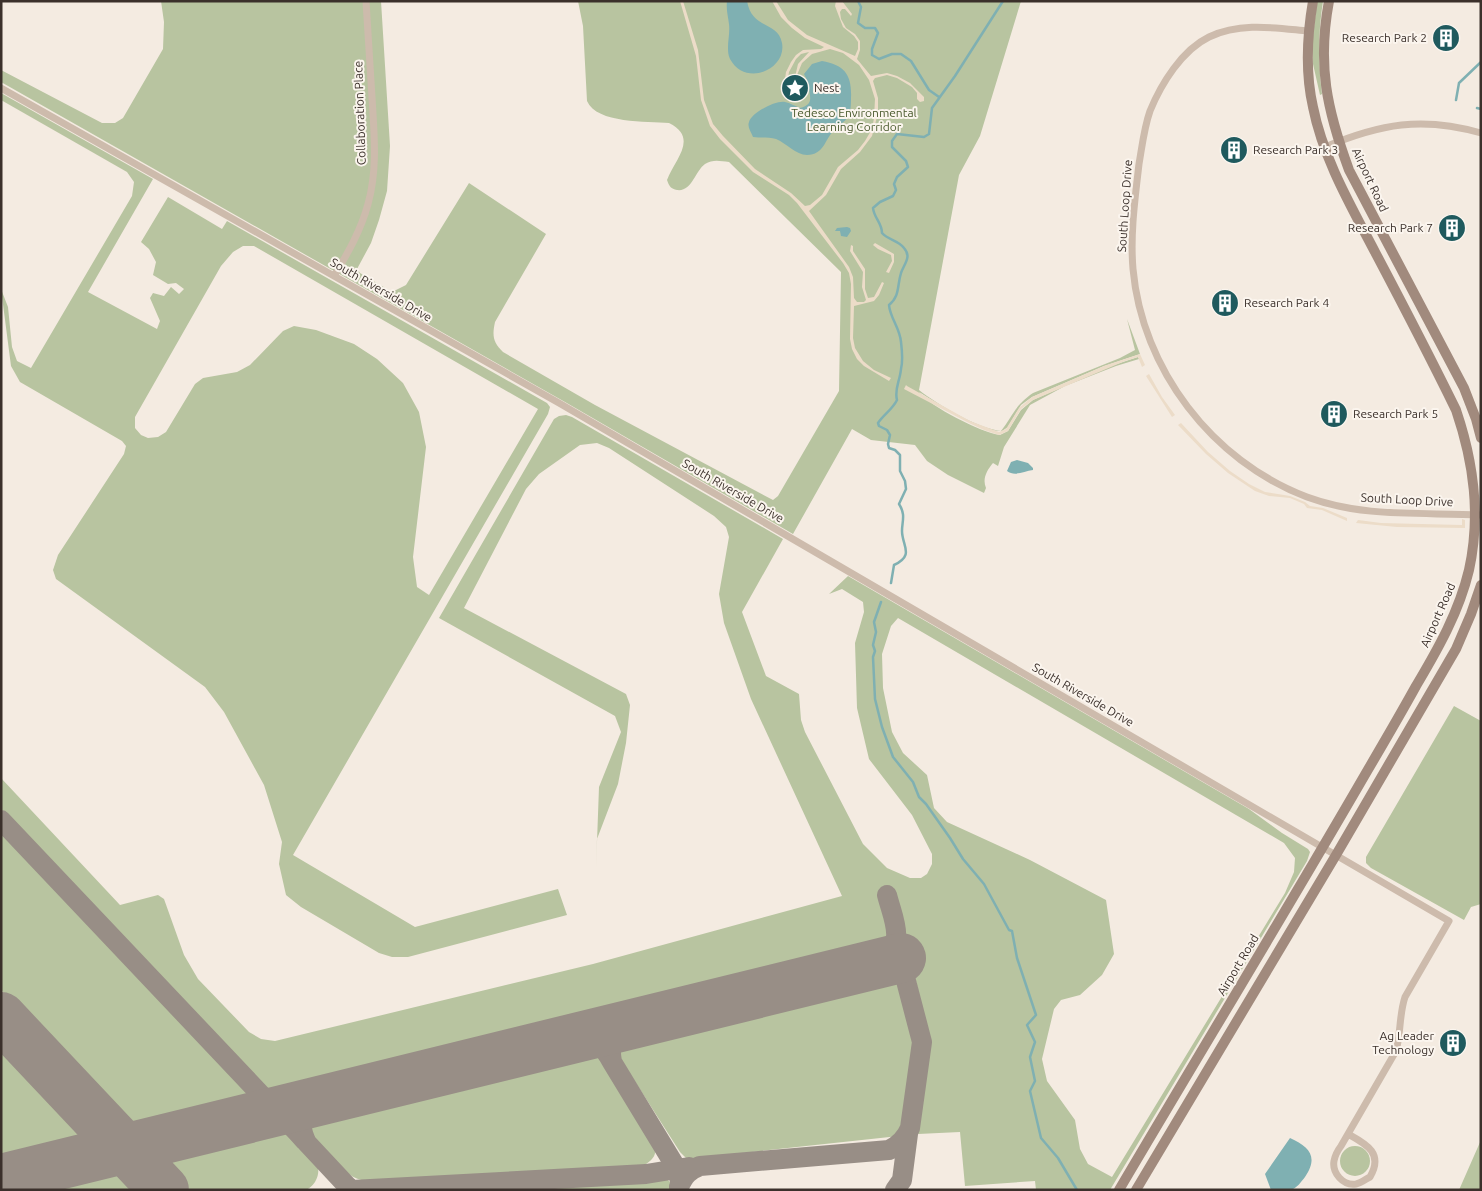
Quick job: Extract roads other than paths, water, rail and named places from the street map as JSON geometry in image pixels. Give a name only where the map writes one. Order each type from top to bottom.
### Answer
[{"type":"main road","name":"Airport Road","points":[[1119,1190],[1323,848],[1441,642],[1464,590],[1478,515],[1471,459],[1456,410],[1338,181],[1325,147],[1313,107],[1309,80],[1308,31],[1312,1]]},
{"type":"main road","name":"Airport Road","points":[[1328,1],[1323,48],[1324,76],[1328,103],[1349,170],[1464,388],[1481,438]]},
{"type":"main road","points":[[1136,1190],[1336,856],[1456,649],[1472,614],[1481,585]]},
{"type":"street","name":"Collaboration Place","points":[[334,276],[364,218],[374,171],[375,144],[366,1]]},
{"type":"street","name":"South Loop Drive","points":[[1308,31],[1250,27],[1230,30],[1209,37],[1194,47],[1182,59],[1161,90],[1150,111],[1143,139],[1132,228],[1133,270],[1144,322],[1163,369],[1189,409],[1218,441],[1251,468],[1271,480],[1307,497],[1359,510],[1478,515]]},
{"type":"street","name":"South Riverside Drive","points":[[1,88],[553,400],[1449,921],[1405,997],[1401,1009],[1399,1040],[1396,1052],[1348,1134]]},
{"type":"street","points":[[1325,147],[1368,130],[1414,124],[1448,126],[1481,133]]},
{"type":"street","points":[[1348,1134],[1369,1147],[1374,1154],[1376,1163],[1370,1176],[1362,1182],[1354,1184],[1346,1183],[1340,1179],[1336,1174],[1334,1162],[1348,1134]]},
{"type":"water","points":[[727,1],[747,1],[754,17],[776,31],[780,36],[782,52],[778,61],[764,72],[755,74],[746,72],[737,68],[730,59],[728,52]]},
{"type":"water","points":[[822,61],[836,65],[846,72],[851,90],[848,117],[834,130],[824,146],[817,152],[807,155],[795,151],[776,139],[753,137],[749,128],[749,122],[754,115],[764,108],[781,102],[787,102],[800,108],[808,104],[810,99],[809,87],[806,87],[807,80],[804,74],[812,64]]},
{"type":"water","points":[[847,227],[851,231],[847,237],[841,236],[840,231],[835,231],[837,228]]},
{"type":"water","points":[[1017,460],[1028,463],[1033,470],[1016,474],[1007,471],[1011,462]]},
{"type":"water","points":[[1290,1138],[1302,1145],[1310,1153],[1311,1163],[1309,1170],[1293,1189],[1271,1190],[1265,1174]]},
{"type":"waterway","points":[[858,1],[861,7],[858,23],[865,28],[875,28],[878,33],[872,49],[872,55],[879,59],[892,54],[901,54],[911,61],[929,90],[939,97]]},
{"type":"waterway","points":[[891,583],[894,565],[904,558],[906,554],[902,531],[903,515],[899,504],[906,489],[905,481],[900,471],[900,455],[895,450],[889,448],[890,435],[878,423],[897,400],[902,348],[899,332],[889,305],[897,294],[907,254],[902,245],[882,233],[873,208],[880,202],[893,196],[896,190],[894,184],[897,177],[908,167],[906,161],[892,147],[892,141],[897,134],[924,137],[929,134],[932,108],[1003,1]]},
{"type":"waterway","points":[[1456,100],[1459,83],[1481,62]]},
{"type":"waterway","points":[[1477,108],[1481,109]]},
{"type":"waterway","points":[[881,602],[874,622],[876,632],[873,657],[875,699],[882,727],[893,757],[913,782],[919,797],[926,804],[963,859],[984,884],[1009,930],[1012,931],[1017,958],[1036,1015],[1027,1025],[1035,1042],[1030,1057],[1035,1081],[1030,1091],[1041,1138],[1058,1158],[1077,1190]]},
{"type":"place","name":"Research Park 2","points":[[1446,38]]},
{"type":"place","name":"Nest","points":[[795,88]]},
{"type":"place","name":"Research Park 3","points":[[1234,150]]},
{"type":"place","name":"Research Park 7","points":[[1452,228]]},
{"type":"place","name":"Research Park 4","points":[[1225,303]]},
{"type":"place","name":"Research Park 5","points":[[1334,414]]},
{"type":"place","name":"Ag Leader Technology","points":[[1453,1043]]},
{"type":"park label","name":"Tedesco Environmental Learning Corridor","points":[[854,120]]}]
